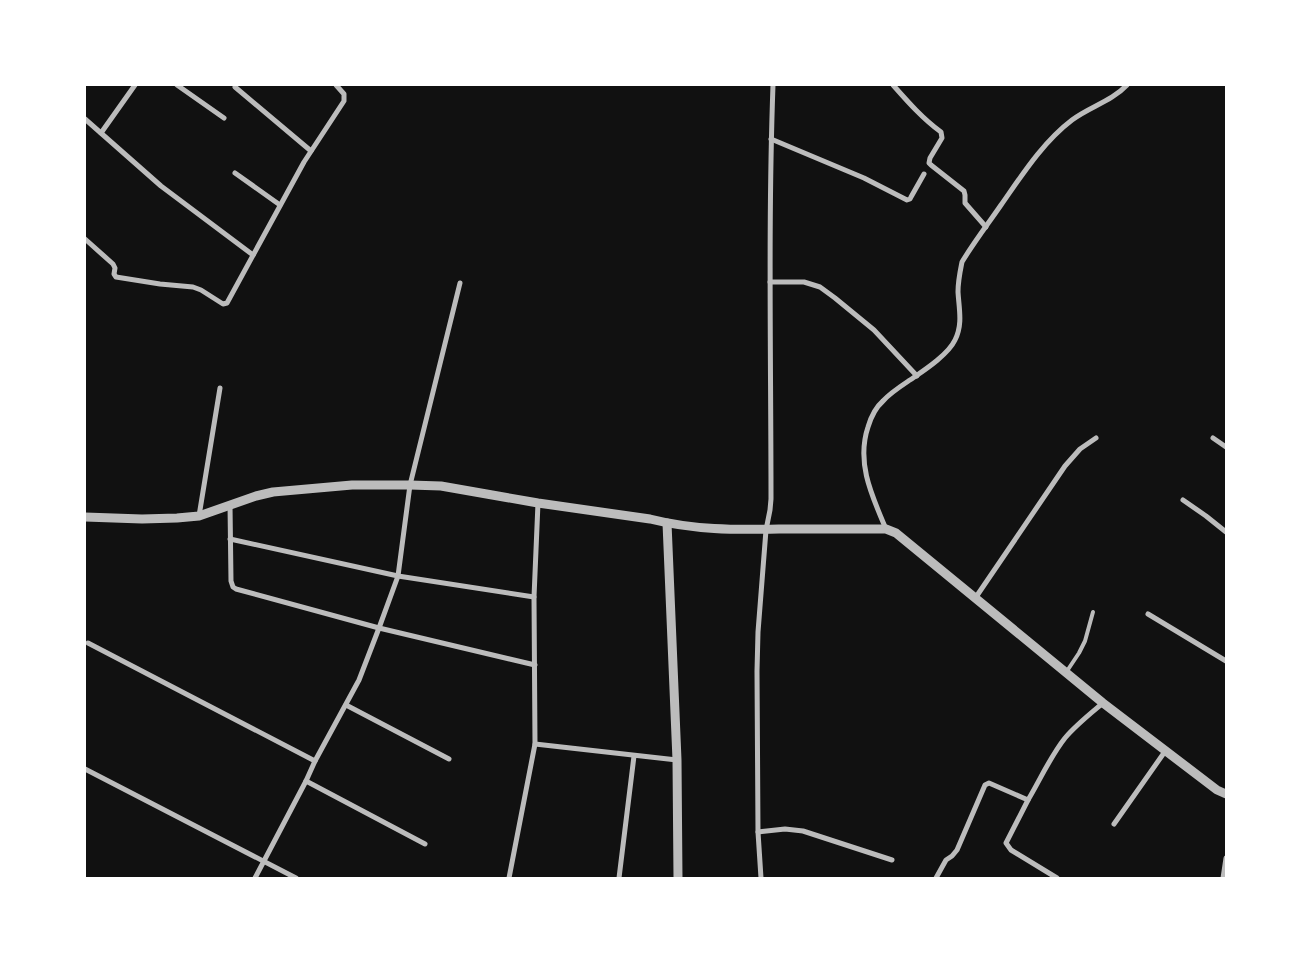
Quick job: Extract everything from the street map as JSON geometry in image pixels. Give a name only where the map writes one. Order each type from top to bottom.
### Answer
[{"type":"street","points":[[101,132],[135,85]]},
{"type":"street","points":[[177,85],[224,118]]},
{"type":"street","points":[[85,239],[113,264],[116,277],[197,288],[223,304],[228,301],[311,151],[344,100],[344,94],[336,85]]},
{"type":"street","points":[[760,878],[757,671],[766,530],[771,500],[770,282],[773,85]]},
{"type":"street","points":[[893,85],[930,124],[941,132],[942,138],[929,163],[964,191],[965,203],[986,227]]},
{"type":"street","points":[[886,529],[868,486],[863,460],[865,435],[874,410],[883,400],[944,354],[955,341],[961,319],[958,284],[962,262],[1039,153],[1072,119],[1120,92],[1126,85]]},
{"type":"street","points":[[235,87],[311,151]]},
{"type":"street","points":[[85,119],[161,186],[253,255]]},
{"type":"street","points":[[771,139],[864,178],[907,200],[912,197],[924,174]]},
{"type":"street","points":[[235,173],[280,205]]},
{"type":"street","points":[[770,282],[804,282],[820,287],[874,330],[917,376]]},
{"type":"street","points":[[255,878],[359,680],[398,576],[410,485],[460,283]]},
{"type":"street","points":[[199,516],[220,388]]},
{"type":"street","points":[[976,598],[1065,466],[1080,449],[1096,438]]},
{"type":"street","points":[[1213,438],[1226,447]]},
{"type":"street","points":[[85,517],[142,519],[199,516],[273,492],[352,485],[410,485],[441,486],[697,528],[766,530],[886,529],[896,532],[1103,703],[1217,790],[1226,794]]},
{"type":"street","points":[[1183,500],[1226,532]]},
{"type":"street","points":[[509,878],[535,744],[534,597],[538,503]]},
{"type":"street","points":[[230,505],[231,581],[236,589],[380,628],[535,665]]},
{"type":"street","points":[[667,523],[677,760],[678,878]]},
{"type":"street","points":[[230,539],[398,576],[534,597]]},
{"type":"street","points":[[1148,614],[1226,661]]},
{"type":"street","points":[[88,643],[315,761]]},
{"type":"street","points":[[1057,878],[1011,850],[1006,843],[1058,747],[1080,722],[1103,703]]},
{"type":"street","points":[[346,705],[449,759]]},
{"type":"street","points":[[535,744],[677,760]]},
{"type":"street","points":[[1114,824],[1166,750]]},
{"type":"street","points":[[619,878],[634,756]]},
{"type":"street","points":[[85,769],[296,878]]},
{"type":"street","points":[[306,781],[425,844]]},
{"type":"street","points":[[936,878],[946,860],[957,850],[985,785],[989,783],[1028,800]]},
{"type":"street","points":[[758,832],[785,829],[804,831],[892,860]]},
{"type":"street","points":[[1223,878],[1226,858]]},
{"type":"lane","points":[[1066,673],[1085,641],[1093,612]]}]
